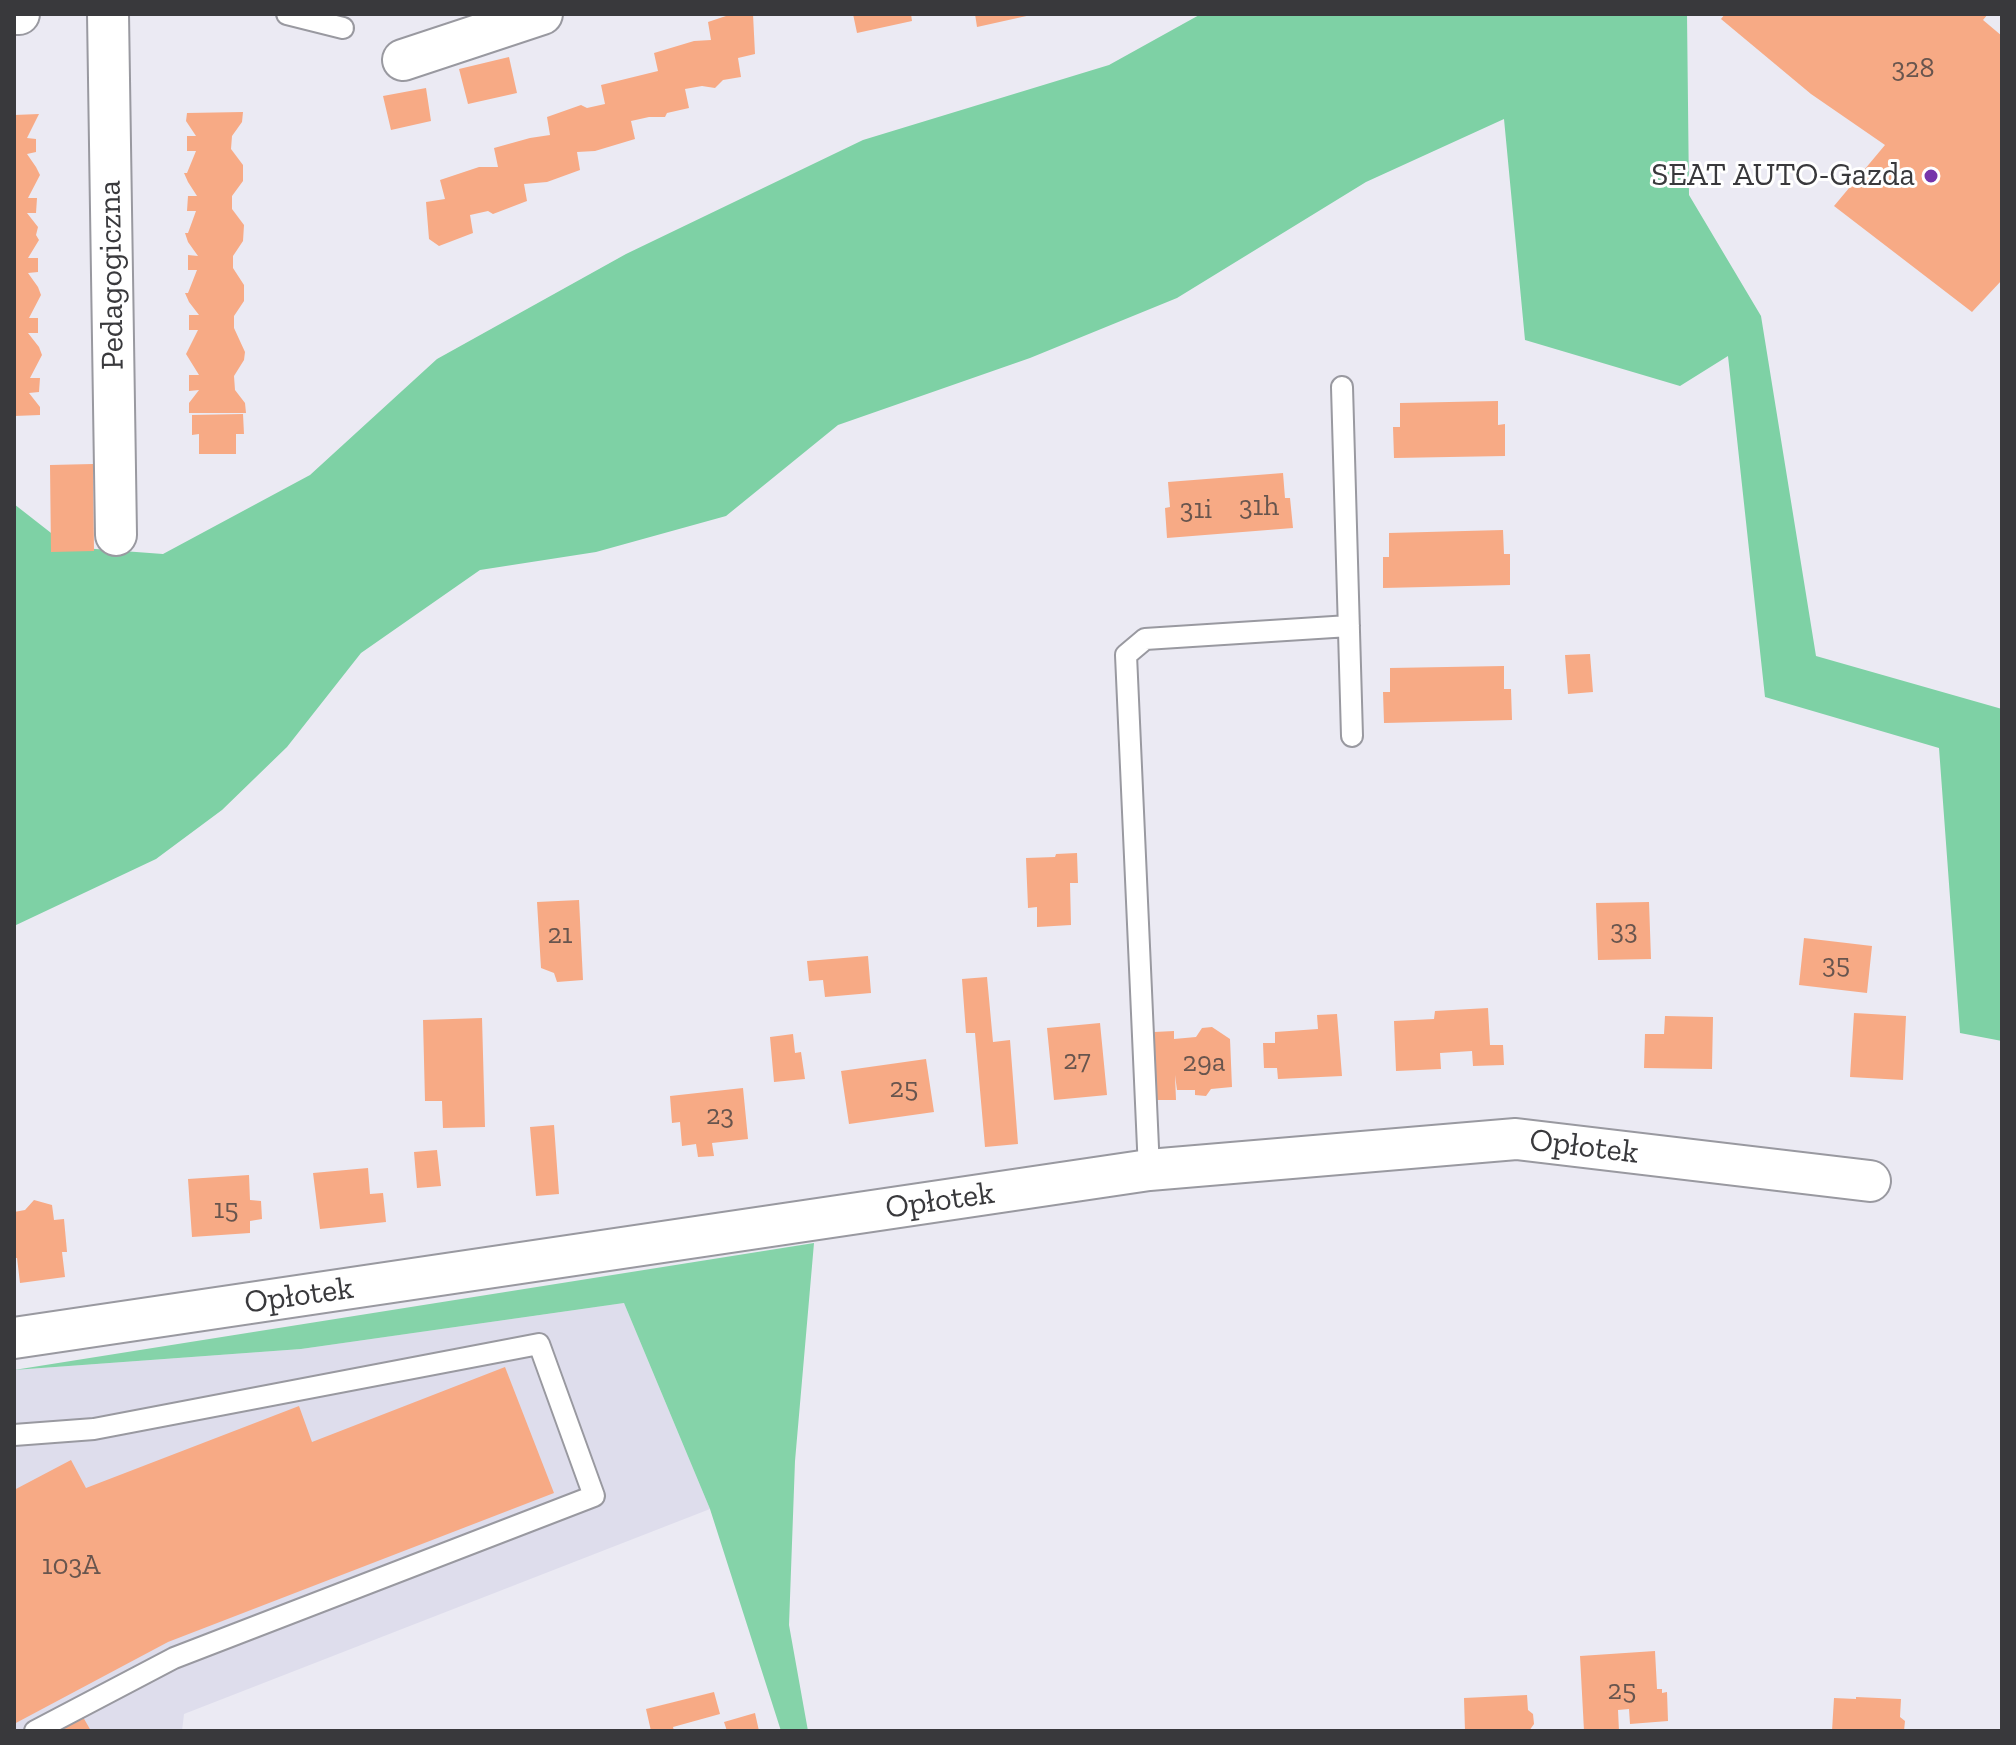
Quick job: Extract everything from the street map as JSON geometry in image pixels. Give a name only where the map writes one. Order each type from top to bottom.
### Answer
[{"type":"street","name":"Pedagogiczna","points":[[108,14],[116,535]]},
{"type":"street","points":[[403,60],[542,14]]},
{"type":"street","name":"Opłotek","points":[[14,1338],[1149,1170],[1516,1139],[1870,1181]]},
{"type":"lane","points":[[287,14],[343,28]]},
{"type":"lane","points":[[1342,387],[1352,736]]},
{"type":"lane","points":[[1149,1170],[1126,655],[1145,639],[1349,626]]},
{"type":"lane","points":[[14,1435],[94,1429],[539,1344],[594,1496],[174,1658],[35,1731]]},
{"type":"shaded area","points":[[624,1303],[710,1509],[184,1714],[182,1731],[14,1731],[14,1370],[301,1349]]},
{"type":"green space","points":[[1201,14],[1687,14],[1689,195],[1761,316],[1816,656],[2002,709],[2002,1041],[1960,1033],[1939,748],[1765,697],[1728,356],[1680,386],[1525,340],[1504,119],[1366,182],[1177,298],[1030,358],[838,425],[726,516],[596,552],[480,570],[361,653],[287,747],[222,810],[156,859],[14,926],[14,504],[69,547],[163,554],[310,475],[437,359],[626,254],[863,140],[1109,65]]},
{"type":"green space","points":[[814,1243],[795,1461],[789,1625],[808,1731],[781,1731],[710,1509],[624,1303],[301,1349],[14,1370]]},
{"type":"building","points":[[732,14],[753,14],[755,54],[738,58],[741,77],[723,80],[715,88],[702,86],[685,89],[689,108],[667,113],[665,117],[631,121],[635,139],[595,151],[577,152],[580,170],[547,182],[524,184],[527,201],[493,214],[488,211],[470,215],[473,233],[439,246],[429,239],[426,202],[445,199],[440,180],[479,167],[498,167],[494,148],[550,135],[547,117],[581,105],[587,108],[605,104],[601,85],[658,71],[654,53],[694,41],[711,40],[708,22]]},
{"type":"building","points":[[853,14],[911,14],[912,21],[857,33]]},
{"type":"building","points":[[975,14],[1031,14],[1031,15],[977,27]]},
{"type":"building","name":"SEAT AUTO-Gazda","points":[[1725,14],[1988,14],[1983,20],[2002,36],[2002,280],[1972,312],[1834,206],[1885,145],[1811,94],[1721,19]]},
{"type":"building","points":[[509,57],[517,93],[468,104],[459,69]]},
{"type":"building","points":[[426,88],[431,121],[391,130],[383,96]]},
{"type":"building","points":[[243,112],[242,122],[232,136],[231,149],[243,165],[243,181],[232,196],[232,209],[244,225],[243,241],[233,256],[233,268],[244,285],[244,301],[234,316],[234,328],[245,352],[244,360],[234,376],[235,390],[245,403],[246,413],[189,413],[189,403],[199,390],[189,391],[189,375],[199,375],[186,354],[198,330],[189,330],[189,315],[199,315],[185,293],[188,293],[197,270],[188,270],[188,255],[198,256],[185,233],[188,233],[196,211],[187,211],[188,196],[197,196],[184,173],[187,173],[196,151],[187,151],[187,136],[196,136],[186,121],[187,113]]},
{"type":"building","points":[[39,114],[27,138],[36,139],[36,152],[27,154],[40,175],[28,198],[37,198],[36,213],[27,213],[38,227],[36,235],[39,240],[28,258],[38,258],[38,272],[28,273],[41,295],[29,318],[38,318],[38,333],[28,333],[42,355],[30,378],[40,378],[39,392],[29,393],[40,407],[40,415],[14,416],[14,115]]},
{"type":"building","points":[[1498,401],[1498,425],[1505,424],[1505,456],[1394,458],[1393,427],[1400,427],[1400,403]]},
{"type":"building","points":[[243,414],[244,434],[236,434],[236,454],[199,454],[199,434],[192,435],[192,415]]},
{"type":"building","points":[[93,464],[94,551],[51,552],[50,465]]},
{"type":"building","points":[[1283,473],[1285,498],[1290,498],[1293,528],[1167,538],[1165,508],[1170,507],[1168,482]]},
{"type":"building","points":[[1503,530],[1504,554],[1510,554],[1510,585],[1383,588],[1383,557],[1389,557],[1389,533]]},
{"type":"building","points":[[1590,654],[1593,692],[1568,694],[1565,655]]},
{"type":"building","points":[[1504,666],[1504,689],[1511,689],[1512,720],[1384,723],[1383,692],[1390,692],[1390,668]]},
{"type":"building","points":[[1077,853],[1078,883],[1070,883],[1071,925],[1037,927],[1037,907],[1028,908],[1026,858]]},
{"type":"building","points":[[579,900],[583,980],[557,982],[554,973],[541,968],[537,902]]},
{"type":"building","points":[[1649,902],[1651,959],[1598,960],[1596,903]]},
{"type":"building","points":[[1804,938],[1872,946],[1867,993],[1799,985]]},
{"type":"building","points":[[868,956],[871,993],[825,997],[823,980],[809,981],[807,961]]},
{"type":"building","points":[[987,977],[993,1042],[1010,1040],[1018,1144],[985,1147],[975,1033],[966,1033],[962,979]]},
{"type":"building","points":[[1488,1008],[1490,1045],[1503,1045],[1504,1065],[1473,1066],[1472,1051],[1440,1053],[1441,1069],[1396,1071],[1394,1021],[1434,1019],[1435,1011]]},
{"type":"building","points":[[1854,1013],[1906,1016],[1903,1080],[1850,1077]]},
{"type":"building","points":[[1337,1014],[1342,1076],[1278,1079],[1277,1068],[1264,1068],[1263,1043],[1275,1043],[1275,1032],[1318,1029],[1317,1015]]},
{"type":"building","points":[[1665,1016],[1713,1017],[1712,1069],[1644,1068],[1645,1034],[1664,1034]]},
{"type":"building","points":[[482,1018],[485,1127],[443,1128],[442,1101],[425,1101],[423,1020]]},
{"type":"building","points":[[1100,1023],[1107,1095],[1054,1100],[1047,1028]]},
{"type":"building","points":[[1212,1027],[1230,1039],[1232,1087],[1211,1089],[1206,1096],[1195,1095],[1195,1090],[1177,1090],[1175,1075],[1176,1100],[1156,1100],[1154,1032],[1174,1031],[1174,1039],[1196,1037],[1202,1028]]},
{"type":"building","points":[[793,1034],[795,1053],[801,1052],[805,1079],[774,1082],[770,1037]]},
{"type":"building","points":[[926,1059],[934,1112],[849,1124],[841,1071]]},
{"type":"building","points":[[743,1088],[748,1139],[712,1143],[714,1156],[698,1157],[696,1144],[682,1146],[680,1122],[672,1123],[670,1096]]},
{"type":"building","points":[[554,1125],[559,1194],[536,1196],[530,1127]]},
{"type":"building","points":[[437,1150],[441,1186],[417,1188],[414,1152]]},
{"type":"building","points":[[368,1168],[370,1194],[383,1193],[386,1222],[320,1229],[313,1173]]},
{"type":"building","points":[[249,1175],[250,1200],[261,1201],[262,1219],[250,1221],[250,1233],[192,1237],[188,1179]]},
{"type":"building","points":[[34,1200],[52,1205],[54,1220],[64,1219],[67,1252],[62,1252],[65,1277],[20,1283],[17,1258],[14,1258],[14,1212],[25,1210]]},
{"type":"building","points":[[505,1367],[554,1493],[168,1642],[14,1724],[14,1490],[71,1460],[86,1488],[299,1406],[312,1442]]},
{"type":"building","points":[[1655,1651],[1657,1689],[1667,1692],[1668,1721],[1630,1724],[1629,1709],[1618,1710],[1619,1731],[1584,1731],[1580,1656]]},
{"type":"building","points":[[714,1692],[720,1714],[673,1727],[674,1731],[651,1731],[646,1709]]},
{"type":"building","points":[[1527,1695],[1528,1710],[1533,1714],[1534,1724],[1529,1731],[1465,1731],[1464,1698]]},
{"type":"building","points":[[1834,1698],[1901,1699],[1900,1717],[1905,1721],[1904,1731],[1832,1731]]},
{"type":"building","points":[[755,1713],[759,1731],[727,1731],[724,1722]]},
{"type":"building","points":[[83,1717],[91,1731],[58,1731]]},
{"type":"place","name":"SEAT AUTO-Gazda","points":[[1931,176]]}]
